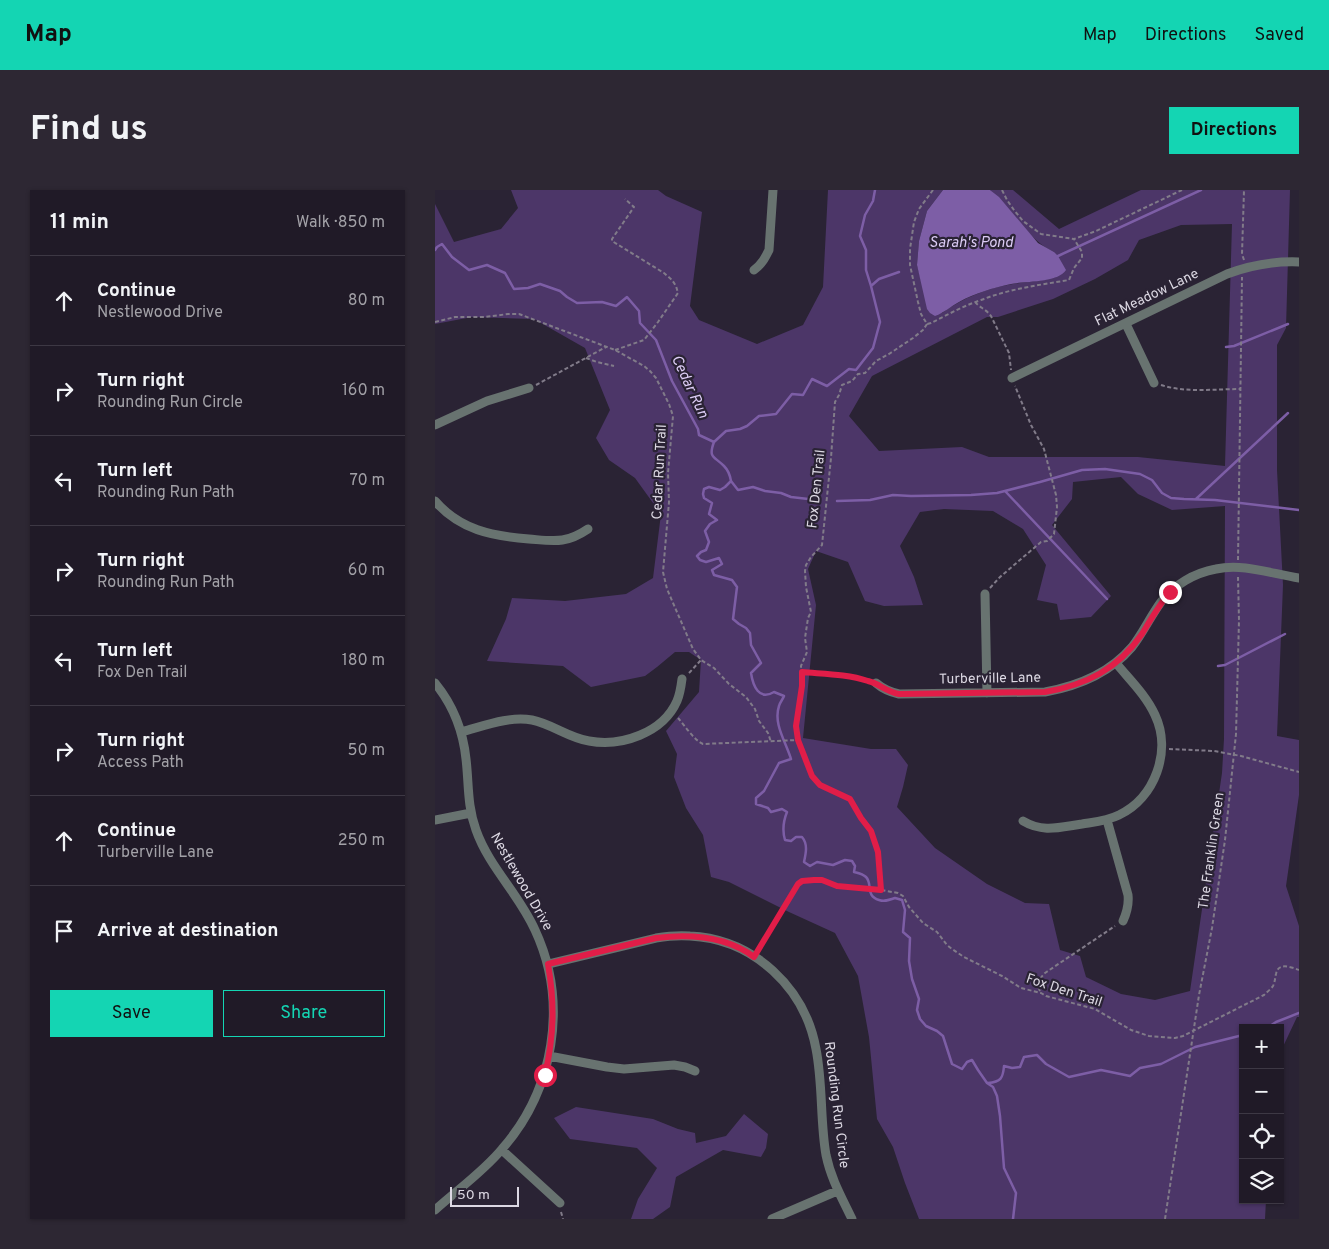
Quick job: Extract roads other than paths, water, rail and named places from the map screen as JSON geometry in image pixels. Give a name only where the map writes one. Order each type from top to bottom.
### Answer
[{"type":"street","points":[[754,270],[760,265],[769,250],[773,190]]},
{"type":"street","name":"Flat Meadow Lane","points":[[1012,378],[1227,274],[1263,263],[1299,262]]},
{"type":"street","points":[[1126,324],[1154,383]]},
{"type":"street","points":[[435,425],[487,401],[529,388]]},
{"type":"street","points":[[435,501],[459,521],[495,535],[558,541],[569,539],[588,529]]},
{"type":"street","name":"Turberville Lane","points":[[876,683],[890,692],[899,694],[1045,692],[1063,689],[1094,677],[1116,663],[1142,634],[1161,602],[1177,586],[1189,578],[1202,572],[1238,567],[1299,578]]},
{"type":"street","points":[[985,594],[987,693]]},
{"type":"street","points":[[1023,822],[1040,829],[1050,829],[1107,820],[1130,808],[1149,789],[1159,768],[1161,749],[1159,728],[1149,704],[1116,663]]},
{"type":"street","points":[[461,732],[511,720],[531,720],[589,741],[619,742],[647,732],[663,720],[677,702],[682,679]]},
{"type":"street","name":"Nestlewood Drive","points":[[435,683],[450,705],[461,732],[466,759],[467,794],[479,838],[492,863],[522,906],[535,929],[548,964],[552,985],[553,1007],[553,1030],[545,1075],[531,1108],[517,1131],[502,1150],[435,1209]]},
{"type":"street","points":[[435,820],[471,813]]},
{"type":"street","points":[[1107,820],[1128,894],[1129,904],[1123,921]]},
{"type":"street","name":"Rounding Run Circle","points":[[548,964],[656,938],[691,936],[717,940],[735,946],[764,963],[778,974],[799,1002],[810,1025],[817,1051],[827,1155],[831,1174],[851,1219]]},
{"type":"street","points":[[549,1056],[616,1068],[674,1065],[695,1071]]},
{"type":"street","points":[[502,1150],[560,1203]]},
{"type":"street","points":[[773,1219],[837,1191]]},
{"type":"water","name":"Sarah's Pond","points":[[943,190],[990,190],[999,197],[1038,243],[1058,256],[1066,270],[1062,274],[1049,279],[1011,284],[984,291],[965,299],[938,315],[935,316],[930,313],[927,309],[917,265],[919,241],[927,211]]},
{"type":"waterway","points":[[871,286],[866,270],[866,250],[860,236],[865,215],[873,201],[875,190]]},
{"type":"waterway","points":[[1058,256],[1201,190]]},
{"type":"waterway","name":"Cedar Run","points":[[435,250],[442,244],[452,257],[469,270],[487,265],[505,273],[514,289],[528,288],[540,284],[560,291],[577,303],[602,302],[616,306],[627,297],[639,311],[640,323],[656,340],[672,381],[698,429],[699,435],[714,442],[726,431],[747,426],[759,416],[776,414],[792,394],[803,395],[812,379],[827,386],[849,369],[856,370],[873,348],[880,322],[871,286],[879,279],[899,272]]},
{"type":"waterway","points":[[1226,347],[1234,346],[1288,324]]},
{"type":"waterway","points":[[1196,499],[1288,413]]},
{"type":"waterway","points":[[714,442],[712,454],[727,469],[731,481],[720,490],[709,487],[704,489],[704,498],[712,503],[709,514],[717,520],[710,524],[705,531],[709,542],[706,550],[697,556],[700,560],[706,562],[719,558],[722,564],[712,570],[714,575],[732,580],[737,587],[733,619],[750,633],[751,645],[761,663],[751,673],[755,687],[764,695],[774,692],[784,696],[779,706],[778,719],[791,759],[779,763],[764,791],[756,798],[756,804],[768,808],[771,812],[782,809],[787,812],[783,826],[785,840],[791,841],[796,837],[802,837],[806,846],[804,862],[810,866],[817,862],[833,865],[845,860],[852,861],[855,866],[854,872],[862,874],[868,880],[872,896],[883,901],[895,898],[902,900],[905,910],[903,932],[910,938],[909,961],[912,979],[919,999],[917,1010],[920,1019],[926,1026],[943,1036],[952,1064],[962,1069],[967,1062],[972,1060],[987,1083],[993,1087],[997,1096],[1004,1168],[1016,1193],[1013,1219]]},
{"type":"waterway","points":[[837,501],[870,500],[893,495],[997,493],[1082,470],[1105,469],[1140,474],[1152,480],[1162,493],[1171,498],[1215,500],[1299,510]]},
{"type":"waterway","points":[[731,481],[738,490],[753,487],[791,497],[817,500]]},
{"type":"waterway","points":[[1005,491],[1107,599]]},
{"type":"waterway","points":[[1218,666],[1225,665],[1285,634]]},
{"type":"waterway","points":[[1273,1024],[1299,1013]]},
{"type":"waterway","points":[[988,1083],[1001,1079],[1004,1066],[1020,1067],[1024,1057],[1037,1055],[1046,1064],[1069,1077],[1101,1070],[1130,1076],[1140,1068],[1161,1064],[1195,1047],[1239,1036]]}]
